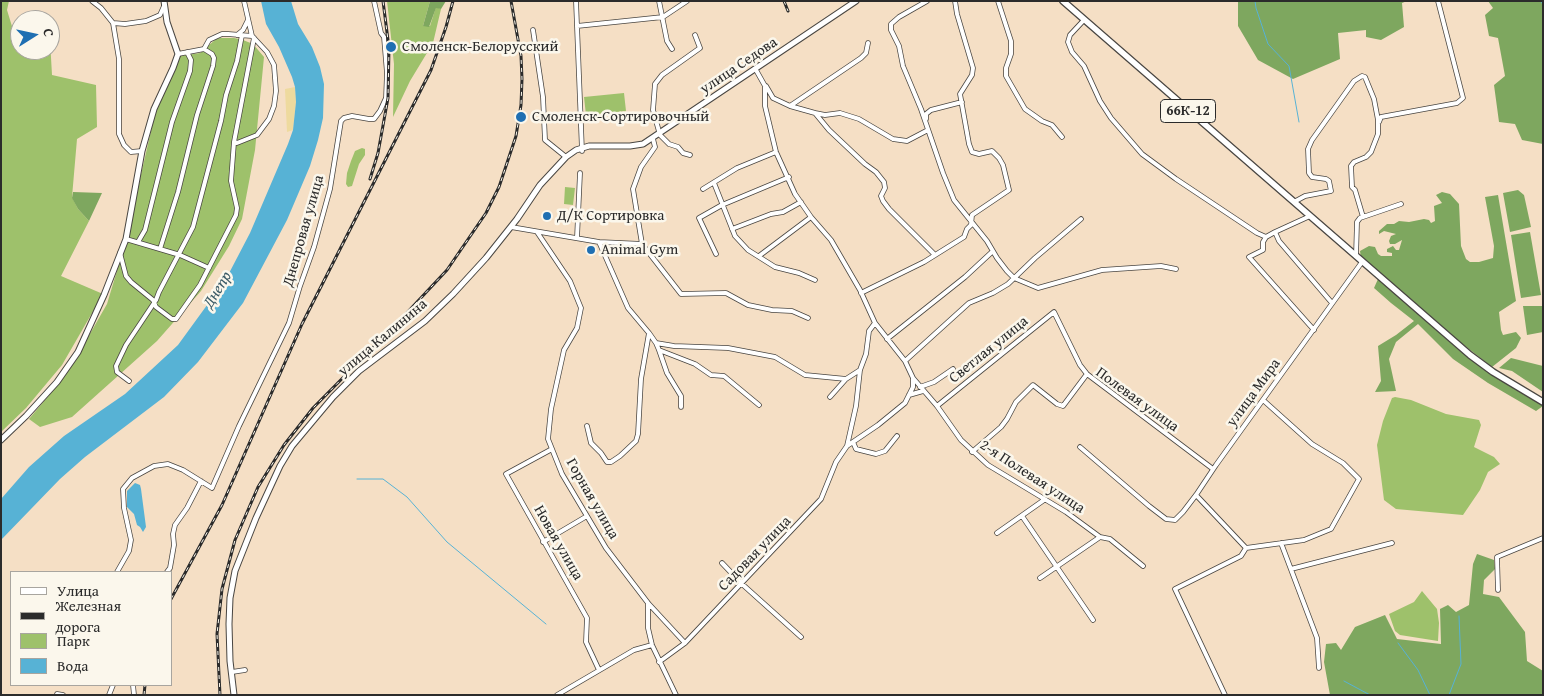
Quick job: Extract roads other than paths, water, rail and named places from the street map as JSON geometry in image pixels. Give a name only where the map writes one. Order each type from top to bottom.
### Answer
[{"type":"main road","name":"66К-12","points":[[1063,1],[1470,355],[1493,372],[1543,402]]},
{"type":"street","points":[[92,1],[101,8],[113,23],[119,59],[118,134],[124,145],[131,152],[142,151]]},
{"type":"street","points":[[120,253],[126,276],[156,306],[172,319],[176,319],[200,285],[236,215],[237,208],[231,181],[234,142],[253,37],[244,1]]},
{"type":"street","name":"Днепровая улица","points":[[201,481],[212,488],[243,417],[289,323],[314,247],[330,189],[341,121],[352,116],[374,119],[386,98],[384,37],[381,33],[374,1]]},
{"type":"street","points":[[576,1],[582,150]]},
{"type":"street","points":[[660,1],[667,41],[672,50]]},
{"type":"street","points":[[577,26],[663,17],[687,1]]},
{"type":"street","name":"улица Седова","points":[[517,219],[540,185],[566,157],[588,146],[630,146],[643,144],[653,139],[856,1]]},
{"type":"street","points":[[927,1],[899,17],[891,24],[891,30],[899,46],[903,66],[921,109],[954,200],[1007,271],[1014,278],[1038,288],[1102,270],[1161,266],[1176,269]]},
{"type":"street","points":[[861,293],[924,262],[964,237],[966,229],[971,225],[972,215],[1008,190],[1000,158],[992,151],[979,154],[972,152],[969,144],[960,94],[972,75],[973,68],[955,1]]},
{"type":"street","points":[[998,1],[1011,40],[1012,54],[1006,68],[1006,76],[1025,109],[1042,121],[1052,125],[1062,138]]},
{"type":"street","points":[[1378,127],[1382,117],[1457,103],[1463,98],[1438,1]]},
{"type":"street","points":[[113,23],[125,24],[146,21],[160,15],[164,2]]},
{"type":"street","points":[[1,440],[26,416],[56,382],[78,352],[104,295],[126,239],[142,151],[154,109],[178,54],[167,22],[164,2]]},
{"type":"street","points":[[129,382],[117,372],[116,366],[126,345],[155,303],[193,227],[226,95],[237,61],[239,35],[246,25],[248,17]]},
{"type":"street","points":[[1084,20],[1070,35],[1068,42],[1072,52],[1084,66],[1100,101],[1111,118],[1142,154],[1176,179],[1257,233],[1266,237]]},
{"type":"street","points":[[533,30],[542,88],[545,140],[566,157]]},
{"type":"street","points":[[204,49],[210,40],[222,34],[253,37],[267,52],[274,65],[276,91],[274,106],[268,119],[257,135],[237,143],[234,142]]},
{"type":"street","points":[[690,155],[683,154],[678,147],[669,144],[660,135],[654,110],[655,84],[662,75],[700,48],[695,35]]},
{"type":"street","points":[[790,106],[861,58],[866,53],[868,43]]},
{"type":"street","points":[[160,249],[178,192],[196,115],[214,58],[212,54],[204,49],[178,54]]},
{"type":"street","points":[[138,242],[145,230],[172,122],[190,71],[191,60],[188,52]]},
{"type":"street","points":[[756,70],[773,98],[790,106],[825,115],[840,113],[858,118],[893,138],[907,141],[928,130]]},
{"type":"street","points":[[1294,202],[1305,196],[1331,191],[1332,188],[1329,181],[1312,177],[1309,173],[1308,149],[1312,140],[1354,82],[1359,77],[1365,77],[1374,99],[1378,134],[1371,152],[1366,157],[1354,162],[1351,166],[1352,187],[1355,190],[1363,216]]},
{"type":"street","name":"2-я Полевая улица","points":[[765,86],[765,106],[776,152],[801,202],[831,240],[861,293],[875,324],[905,361],[913,378],[937,406],[961,440],[988,465],[1066,512],[1100,537],[1110,539],[1143,566]]},
{"type":"street","points":[[925,123],[926,114],[931,110],[962,102]]},
{"type":"street","points":[[815,113],[829,130],[876,172],[884,182],[886,188],[881,196],[889,209],[935,255]]},
{"type":"street","points":[[653,139],[655,147],[641,167],[633,190],[642,244],[681,294],[726,294],[748,305],[772,310],[792,311],[808,318]]},
{"type":"street","points":[[703,188],[737,168],[776,152]]},
{"type":"street","points":[[577,238],[580,173]]},
{"type":"street","points":[[716,254],[699,218],[722,205],[788,177]]},
{"type":"street","points":[[714,183],[735,236],[748,250],[775,267],[799,273],[815,280]]},
{"type":"street","points":[[732,229],[771,214],[783,212],[801,202]]},
{"type":"street","points":[[1356,257],[1357,222],[1360,218],[1401,204]]},
{"type":"street","points":[[759,256],[811,216]]},
{"type":"street","points":[[1312,218],[1266,237],[1263,242],[1263,250],[1249,257],[1314,330]]},
{"type":"street","name":"улица Калинина","points":[[234,695],[229,624],[230,598],[235,571],[280,466],[292,446],[313,420],[359,372],[395,342],[426,321],[453,294],[517,219]]},
{"type":"street","points":[[905,361],[969,303],[993,293],[1008,284],[1081,219]]},
{"type":"street","points":[[511,227],[599,242],[642,244]]},
{"type":"street","name":"Горная улица","points":[[537,232],[570,281],[581,308],[577,328],[564,350],[551,409],[548,439],[551,450],[562,474],[606,548],[648,603],[685,643]]},
{"type":"street","points":[[1275,232],[1279,241],[1332,303]]},
{"type":"street","points":[[126,239],[178,255],[209,268]]},
{"type":"street","points":[[599,242],[628,308],[656,343],[667,373],[681,396],[681,407]]},
{"type":"street","points":[[887,339],[965,277],[993,251]]},
{"type":"street","name":"улица Мира","points":[[1213,469],[1362,262]]},
{"type":"street","name":"Светлая улица","points":[[937,406],[1054,312],[1080,365],[1087,374]]},
{"type":"street","name":"Садовая улица","points":[[847,446],[856,406],[860,370],[866,354],[869,331],[875,324]]},
{"type":"street","points":[[587,426],[591,443],[601,452],[607,462],[611,462],[620,456],[636,441],[641,379],[649,333]]},
{"type":"street","points":[[656,343],[674,346],[728,348],[758,353],[775,357],[806,375],[846,379]]},
{"type":"street","points":[[659,350],[694,364],[711,375],[724,376],[759,404]]},
{"type":"street","points":[[909,395],[934,382],[953,369]]},
{"type":"street","points":[[830,396],[846,379],[860,370]]},
{"type":"street","name":"Полевая улица","points":[[972,452],[1001,427],[1007,420],[1016,402],[1033,385],[1057,404],[1064,406],[1087,374],[1213,469]]},
{"type":"street","name":"Садовая улица","points":[[659,662],[685,643],[821,499],[836,462],[847,446],[878,425],[905,403],[913,387],[913,378]]},
{"type":"street","points":[[1196,495],[1246,548],[1304,540],[1331,529],[1359,479],[1343,463],[1312,444],[1264,400]]},
{"type":"street","points":[[852,442],[856,450],[876,454],[885,451],[897,436]]},
{"type":"street","points":[[1080,447],[1131,492],[1166,519],[1175,520],[1183,512],[1213,469]]},
{"type":"street","name":"Новая улица","points":[[551,450],[506,474],[586,618],[586,642],[599,670]]},
{"type":"street","points":[[118,571],[129,551],[132,540],[124,508],[123,489],[132,478],[154,466],[168,464],[183,470],[201,481],[187,508],[175,525],[173,534],[174,545],[168,571]]},
{"type":"street","points":[[997,533],[1044,500]]},
{"type":"street","points":[[543,542],[587,516]]},
{"type":"street","points":[[1022,516],[1058,566],[1093,620]]},
{"type":"street","points":[[1040,578],[1100,537]]},
{"type":"street","points":[[1498,590],[1497,557],[1538,542],[1543,538]]},
{"type":"street","points":[[1280,543],[1318,638],[1319,668]]},
{"type":"street","points":[[1291,569],[1392,543]]},
{"type":"street","points":[[1225,695],[1175,589],[1241,556],[1246,548]]},
{"type":"street","points":[[722,563],[742,584],[801,637]]},
{"type":"street","points":[[648,603],[648,628],[652,645],[676,695]]},
{"type":"street","points":[[557,695],[634,650],[652,645]]},
{"type":"street","points":[[232,672],[245,670]]},
{"type":"street","points":[[56,694],[63,695]]},
{"type":"water","name":"Днепр","points":[[261,1],[291,1],[298,24],[312,47],[320,67],[324,84],[323,118],[318,140],[310,166],[287,220],[243,303],[198,362],[164,397],[85,457],[60,479],[1,540],[1,499],[29,467],[64,436],[125,394],[178,345],[226,279],[250,233],[293,130],[296,102],[292,77],[279,47],[266,24]]},
{"type":"water","points":[[135,483],[140,485],[141,489],[146,527],[143,532],[137,525],[134,514],[127,507],[127,491]]},
{"type":"waterway","points":[[1255,1],[1268,44],[1289,66],[1299,122]]},
{"type":"waterway","points":[[1541,1],[1543,5]]},
{"type":"waterway","points":[[357,479],[383,479],[407,497],[447,542],[546,624]]},
{"type":"waterway","points":[[1449,695],[1461,664],[1459,616]]},
{"type":"waterway","points":[[1398,643],[1418,670],[1430,695]]},
{"type":"waterway","points":[[1344,681],[1370,695]]},
{"type":"railway","points":[[370,179],[378,153],[388,98],[389,48],[383,1]]},
{"type":"railway","points":[[172,597],[222,505],[302,324],[431,70],[453,1]]},
{"type":"railway","points":[[220,695],[217,634],[222,589],[235,540],[258,487],[284,445],[313,408],[447,270],[486,213],[499,187],[516,136],[521,105],[521,56],[511,1]]},
{"type":"railway","points":[[784,1],[788,11]]},
{"type":"railway","points":[[144,695],[145,686]]},
{"type":"place","name":"Смоленск-Белорусский","points":[[391,47]]},
{"type":"place","name":"Смоленск-Сортировочный","points":[[521,117]]},
{"type":"place","name":"Д/К Сортировка","points":[[547,216]]},
{"type":"place","name":"Animal Gym","points":[[591,250]]}]
